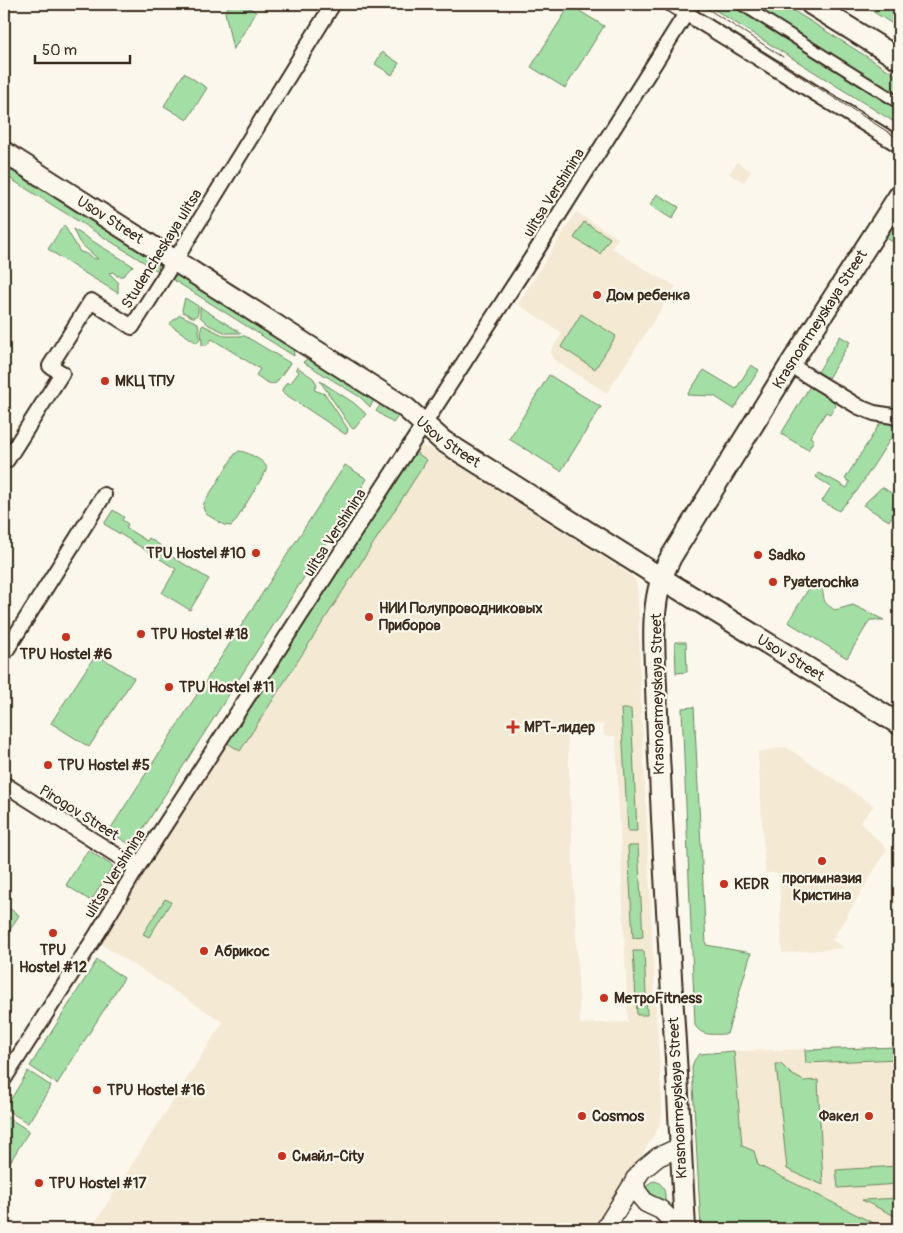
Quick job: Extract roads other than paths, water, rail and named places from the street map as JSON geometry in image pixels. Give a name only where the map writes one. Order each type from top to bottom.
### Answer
[{"type":"main road","points":[[811,4],[899,59]]},
{"type":"main road","name":"Usov Street","points":[[4,152],[406,408],[443,442],[899,724]]},
{"type":"main road","name":"Krasnoarmeyskaya Street","points":[[685,1229],[663,842],[654,619],[656,599],[665,566],[790,365],[899,196]]},
{"type":"street","name":"Studencheskaya ulitsa","points":[[4,459],[6,460],[62,374],[50,366],[91,301],[132,327],[333,4]]},
{"type":"street","points":[[670,4],[688,9],[899,146]]},
{"type":"street","points":[[741,4],[899,103]]},
{"type":"street","name":"ulitsa Vershinina","points":[[4,1079],[137,868],[602,148],[688,9]]},
{"type":"street","points":[[790,365],[859,407],[899,419]]},
{"type":"street","points":[[4,654],[104,495]]},
{"type":"street","name":"Pirogov Street","points":[[4,784],[137,868]]},
{"type":"street","points":[[605,1229],[635,1179],[642,1171],[658,1157],[680,1147]]},
{"type":"street","points":[[635,1179],[636,1190],[646,1203],[661,1210],[680,1229]]},
{"type":"tram line","points":[[686,4],[899,139]]},
{"type":"tram line","points":[[700,4],[783,57]]},
{"type":"place","name":"Дом ребенка","points":[[597,295]]},
{"type":"place","name":"МКЦ ТПУ","points":[[105,381]]},
{"type":"place","name":"TPU Hostel #10","points":[[256,553]]},
{"type":"place","name":"Sadko","points":[[758,555]]},
{"type":"place","name":"Pyaterochka","points":[[773,582]]},
{"type":"place","name":"НИИ Полупроводниковых Приборов","points":[[369,617]]},
{"type":"place","name":"TPU Hostel #18","points":[[141,634]]},
{"type":"place","name":"TPU Hostel #6","points":[[66,637]]},
{"type":"place","name":"TPU Hostel #11","points":[[169,687]]},
{"type":"place","name":"МРТ-лидер","points":[[513,727]]},
{"type":"place","name":"TPU Hostel #5","points":[[48,765]]},
{"type":"place","name":"прогимназия Кристина","points":[[822,861]]},
{"type":"place","name":"KEDR","points":[[724,884]]},
{"type":"place","name":"TPU Hostel #12","points":[[53,933]]},
{"type":"place","name":"Абрикос","points":[[204,951]]},
{"type":"place","name":"МетроFitness","points":[[604,998]]},
{"type":"place","name":"TPU Hostel #16","points":[[97,1090]]},
{"type":"place","name":"Cosmos","points":[[582,1116]]},
{"type":"place","name":"Факел","points":[[869,1116]]},
{"type":"place","name":"Смайл-City","points":[[282,1156]]},
{"type":"place","name":"TPU Hostel #17","points":[[39,1183]]}]
